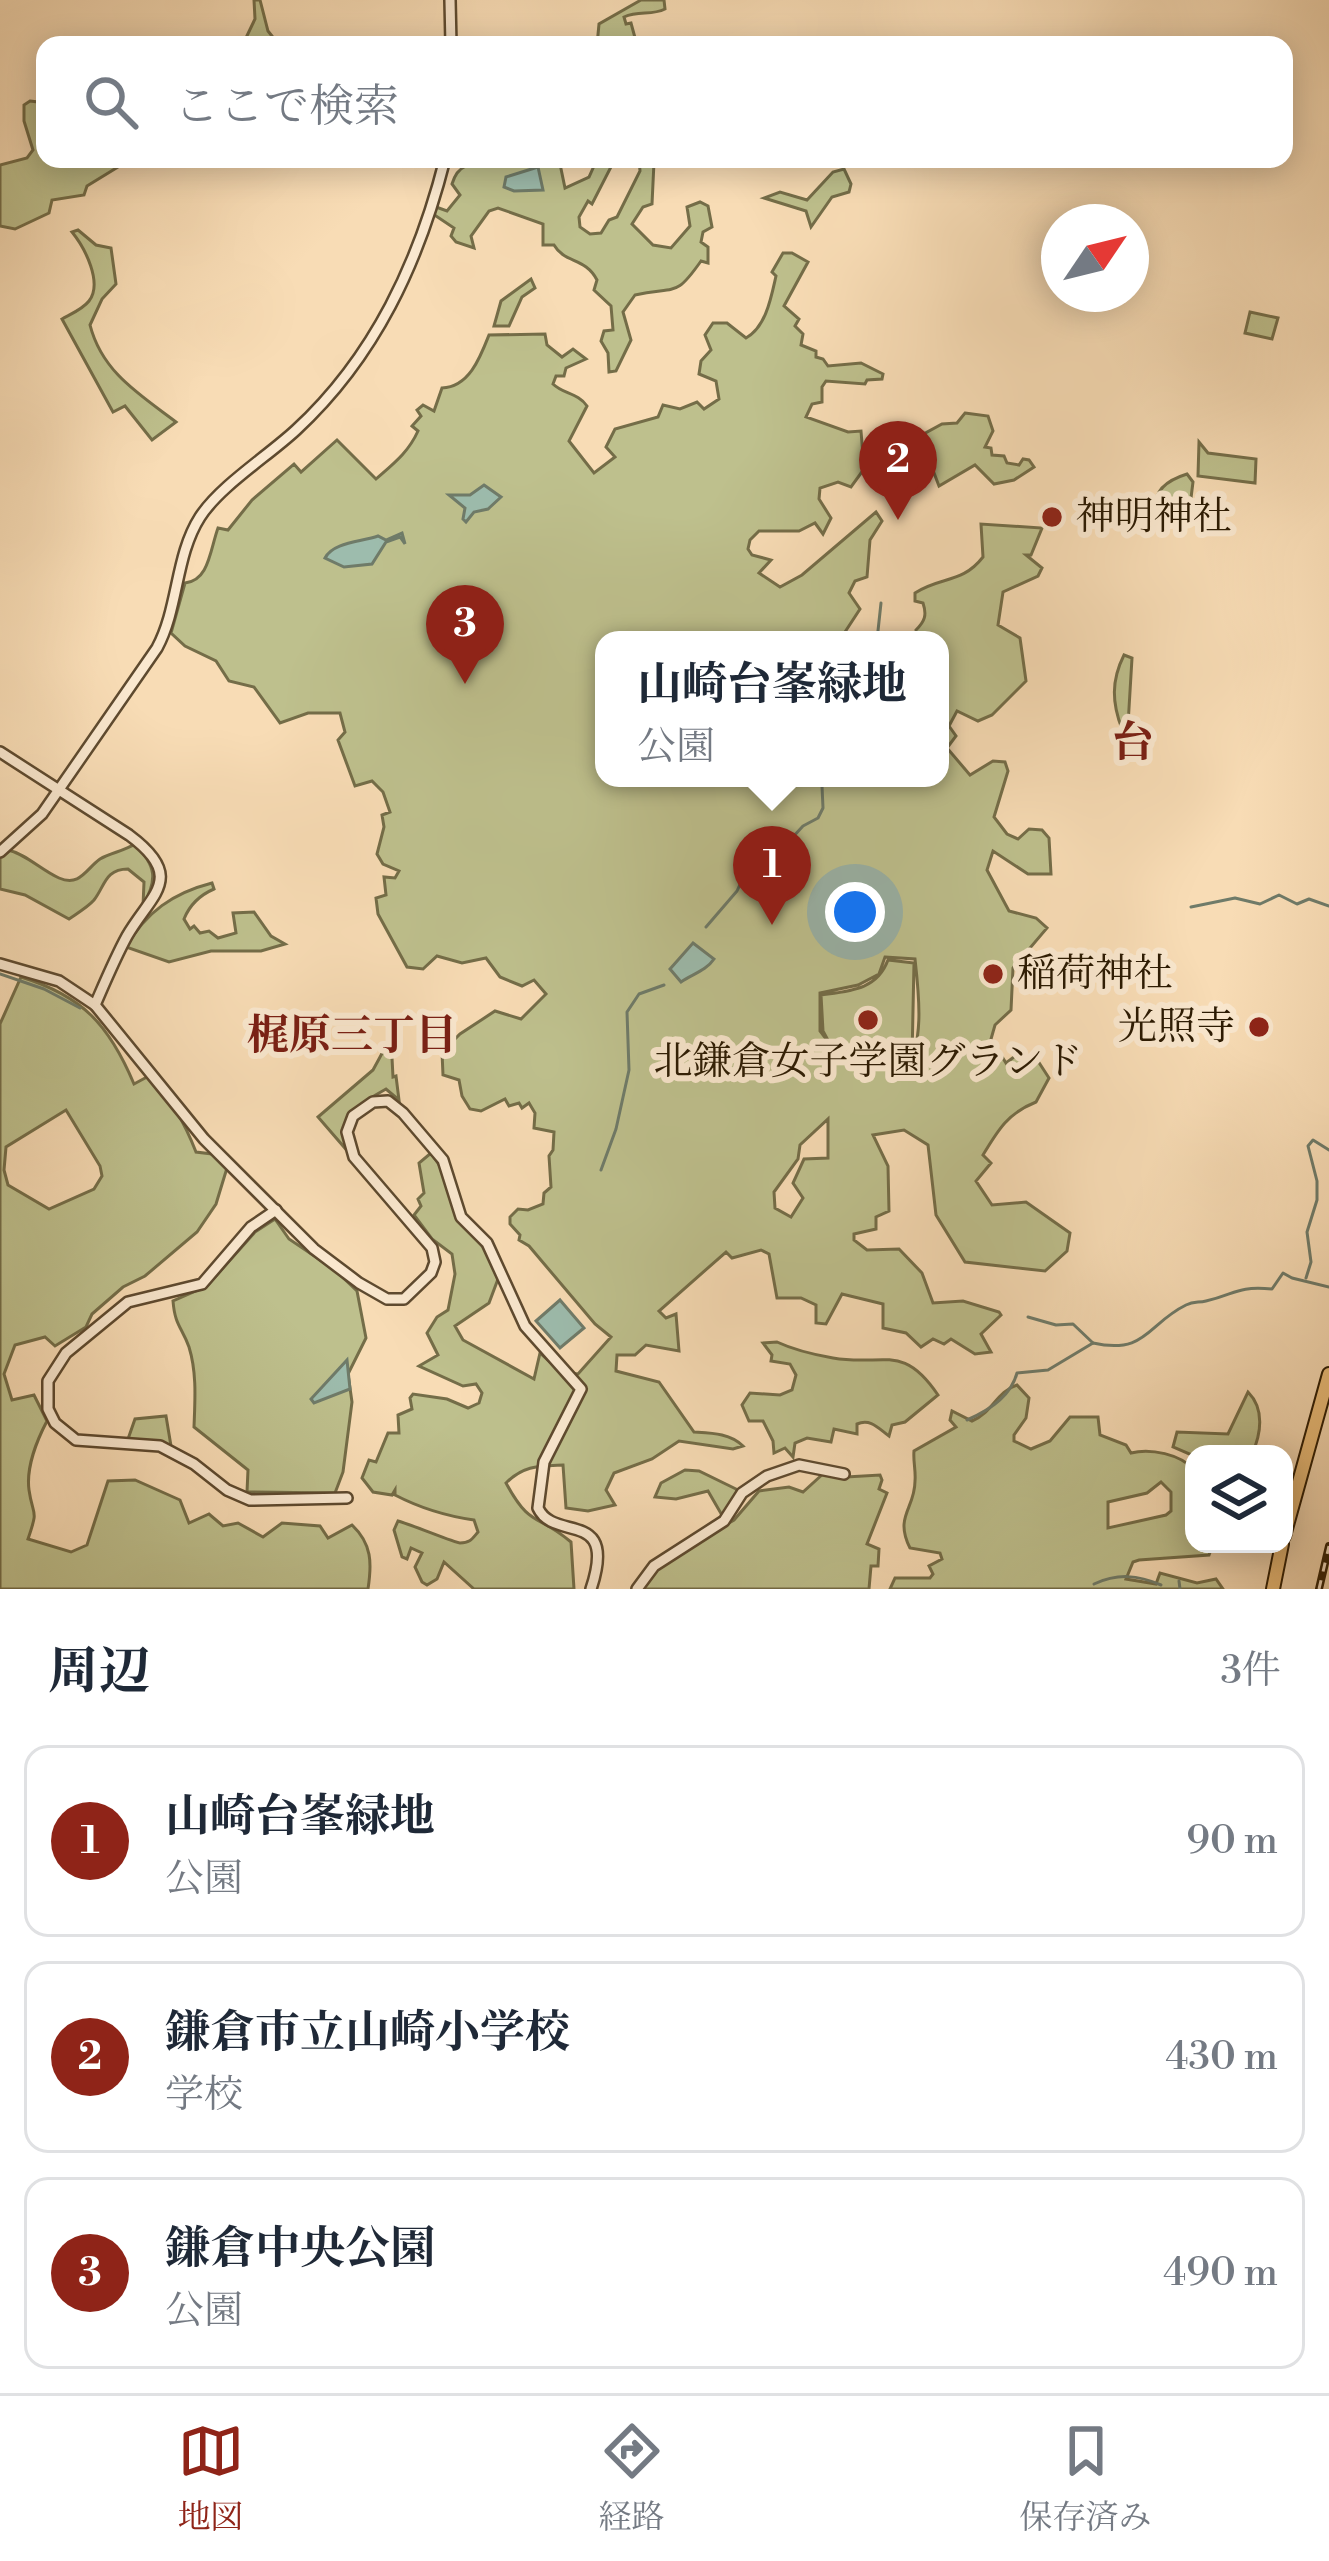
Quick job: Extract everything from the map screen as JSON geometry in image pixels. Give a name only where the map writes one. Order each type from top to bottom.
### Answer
[{"type":"main road","points":[[1293,1504],[1329,1374]]},
{"type":"main road","points":[[1273,1589],[1280,1553]]},
{"type":"street","points":[[450,0],[451,36]]},
{"type":"street","points":[[0,852],[42,814],[163,638],[188,544],[205,510],[321,406],[382,324],[418,246],[442,168]]},
{"type":"street","points":[[0,752],[146,847],[157,864],[156,897],[131,929],[95,1005]]},
{"type":"street","points":[[0,964],[59,981],[95,1005],[204,1139],[332,1264],[378,1294],[404,1299],[431,1273],[432,1248],[354,1157],[346,1132],[353,1116],[366,1105],[388,1101],[398,1107],[449,1172],[461,1217],[487,1243],[518,1315],[580,1389],[544,1462],[538,1508],[547,1520],[584,1531],[596,1546],[600,1560],[591,1589]]},
{"type":"street","points":[[276,1210],[251,1227],[202,1284],[128,1301],[66,1353],[48,1381],[48,1409],[55,1423],[76,1440],[160,1446],[250,1500],[347,1498]]},
{"type":"street","points":[[637,1589],[654,1566],[724,1521],[742,1493],[767,1476],[799,1466],[844,1474]]},
{"type":"green space","points":[[254,0],[260,0],[272,36],[247,36],[255,19]]},
{"type":"green space","points":[[641,0],[664,0],[665,9],[624,17],[635,36],[598,36],[599,24]]},
{"type":"green space","points":[[36,102],[36,168],[116,168],[87,186],[84,195],[52,200],[49,213],[15,229],[0,226],[0,165],[27,158],[33,150],[24,105]]},
{"type":"green space","points":[[561,168],[565,188],[589,177],[593,168],[610,168],[592,204],[588,201],[579,217],[580,227],[590,234],[601,233],[617,217],[640,168],[654,168],[652,204],[643,207],[632,224],[653,245],[671,248],[690,226],[687,207],[700,202],[708,206],[712,227],[703,232],[701,242],[708,247],[708,263],[701,261],[674,288],[635,295],[623,312],[631,340],[616,371],[609,372],[608,353],[601,341],[604,331],[613,330],[611,306],[594,290],[597,280],[587,268],[554,245],[543,245],[543,224],[498,208],[489,211],[471,236],[474,248],[456,242],[451,236],[454,228],[433,214],[436,207],[447,211],[460,195],[452,184],[460,170]]},
{"type":"green space","points":[[844,169],[851,184],[849,192],[832,197],[811,227],[806,211],[764,198],[780,192],[807,200],[833,172]]},
{"type":"green space","points":[[78,230],[96,245],[111,248],[116,284],[102,299],[90,325],[103,356],[124,381],[176,422],[152,440],[125,406],[113,412],[62,319],[84,306],[93,294],[91,266],[72,232]]},
{"type":"green space","points":[[783,253],[808,262],[784,306],[799,319],[795,326],[803,334],[801,345],[816,351],[816,357],[828,366],[861,363],[883,374],[882,379],[865,384],[826,381],[822,402],[812,404],[806,417],[848,432],[861,431],[864,469],[851,487],[838,482],[820,488],[819,499],[831,518],[823,534],[815,523],[799,531],[759,531],[748,549],[752,555],[771,560],[759,573],[780,587],[802,575],[876,512],[882,521],[870,540],[867,577],[855,581],[849,593],[860,609],[846,631],[595,631],[595,787],[949,787],[949,750],[970,775],[993,761],[1005,762],[1008,771],[994,817],[1007,834],[1018,839],[1029,829],[1042,830],[1049,838],[1051,874],[1028,874],[993,851],[987,870],[1009,911],[1036,918],[1047,928],[1013,968],[1011,1010],[995,1025],[991,1039],[1006,1063],[1019,1053],[1036,1058],[1049,1078],[1036,1102],[1018,1111],[999,1130],[983,1155],[991,1163],[976,1181],[992,1205],[1026,1202],[1070,1233],[1067,1251],[1045,1271],[965,1262],[936,1215],[928,1145],[904,1130],[873,1135],[888,1166],[889,1211],[876,1217],[876,1229],[854,1234],[854,1240],[867,1250],[899,1249],[922,1273],[933,1303],[963,1301],[999,1312],[981,1334],[991,1352],[975,1354],[951,1339],[944,1344],[933,1339],[921,1347],[906,1333],[883,1328],[883,1304],[842,1294],[826,1324],[816,1323],[816,1305],[801,1298],[777,1298],[769,1254],[761,1250],[732,1258],[726,1252],[659,1311],[666,1318],[676,1314],[679,1351],[646,1345],[635,1355],[617,1355],[616,1371],[659,1382],[694,1432],[726,1436],[743,1446],[733,1449],[679,1441],[652,1459],[614,1473],[606,1490],[615,1505],[588,1511],[566,1508],[563,1465],[526,1470],[506,1483],[529,1514],[571,1542],[574,1589],[474,1589],[444,1562],[437,1579],[427,1585],[415,1567],[422,1553],[411,1548],[407,1559],[402,1557],[394,1530],[398,1521],[460,1543],[478,1532],[474,1520],[424,1508],[395,1495],[395,1490],[392,1495],[373,1492],[362,1478],[369,1460],[376,1462],[388,1433],[399,1433],[398,1415],[412,1409],[413,1394],[468,1408],[479,1403],[482,1393],[476,1384],[463,1386],[419,1366],[438,1355],[427,1333],[448,1310],[455,1274],[452,1254],[432,1239],[414,1215],[424,1193],[419,1163],[431,1153],[446,1175],[455,1214],[485,1249],[498,1279],[489,1303],[455,1326],[463,1340],[534,1379],[540,1353],[561,1372],[578,1374],[611,1337],[519,1240],[510,1224],[518,1209],[543,1204],[544,1193],[551,1187],[549,1156],[554,1132],[534,1128],[535,1113],[529,1103],[522,1108],[519,1103],[509,1106],[505,1099],[481,1111],[470,1109],[459,1080],[443,1075],[442,1052],[460,1034],[495,1011],[521,1019],[546,994],[534,980],[522,986],[500,977],[486,958],[462,963],[437,956],[423,969],[407,967],[378,914],[376,898],[386,895],[384,877],[395,878],[399,871],[383,864],[377,854],[382,815],[390,812],[383,792],[372,781],[355,786],[338,740],[345,732],[340,713],[308,713],[280,723],[254,687],[229,681],[216,661],[185,646],[171,633],[185,583],[204,571],[218,528],[228,530],[252,500],[294,464],[301,472],[337,440],[376,479],[414,439],[418,431],[412,426],[421,416],[417,410],[423,405],[434,411],[442,388],[466,377],[489,335],[545,334],[547,345],[562,357],[573,349],[586,359],[566,368],[553,384],[587,406],[569,441],[594,473],[615,457],[606,447],[615,429],[658,417],[663,405],[680,409],[697,402],[704,409],[719,399],[716,381],[699,374],[701,361],[711,350],[705,335],[713,323],[727,323],[746,338],[753,333],[770,302],[776,276],[772,272]],"holes":[[[885,957],[915,959],[919,1019],[912,1058],[914,963],[888,960],[877,978],[870,983],[821,995],[823,1031],[830,1044],[820,1031],[820,993],[858,985],[879,974]],[[889,1054],[903,1067],[912,1058],[904,1074],[859,1056]],[[828,1119],[828,1158],[804,1159],[793,1183],[803,1198],[791,1217],[775,1208],[774,1192],[798,1159],[800,1145]]]},
{"type":"green space","points":[[531,279],[535,288],[522,297],[509,326],[494,326],[501,301]]},
{"type":"green space","points":[[1250,312],[1278,318],[1272,339],[1245,333]]},
{"type":"green space","points":[[965,413],[988,416],[993,431],[985,447],[991,448],[992,455],[1019,465],[1029,460],[1034,467],[1014,480],[994,484],[975,465],[939,486],[920,436],[942,424],[957,423]]},
{"type":"green space","points":[[1199,442],[1208,453],[1256,459],[1255,483],[1198,476]]},
{"type":"green space","points":[[1187,474],[1193,482],[1191,498],[1156,507],[1161,490]]},
{"type":"green space","points":[[981,524],[1042,528],[1031,555],[1026,555],[1042,568],[1038,576],[1003,592],[998,625],[1020,638],[1026,681],[992,715],[978,721],[957,711],[949,726],[949,631],[916,631],[925,611],[923,603],[915,601],[915,593],[975,566],[983,557]]},
{"type":"green space","points":[[1124,655],[1132,658],[1128,725],[1122,729],[1114,692]]},
{"type":"green space","points":[[135,844],[152,873],[143,906],[144,882],[128,869],[110,875],[94,900],[69,919],[25,895],[0,889],[0,857],[8,850],[59,878],[72,880],[100,859]]},
{"type":"green space","points":[[212,883],[214,889],[186,914],[190,929],[194,926],[218,938],[236,933],[233,913],[254,912],[271,936],[285,944],[261,951],[211,951],[169,962],[126,947],[162,906]]},
{"type":"green space","points":[[21,977],[61,993],[104,1029],[134,1084],[147,1077],[163,1093],[196,1152],[212,1154],[227,1168],[216,1204],[197,1232],[145,1276],[123,1287],[92,1314],[86,1327],[55,1346],[45,1337],[15,1345],[4,1374],[12,1400],[34,1395],[47,1421],[29,1473],[34,1517],[28,1539],[71,1552],[87,1545],[108,1481],[135,1480],[180,1500],[189,1523],[209,1514],[223,1526],[238,1523],[263,1537],[282,1523],[320,1526],[328,1538],[352,1525],[369,1554],[368,1589],[0,1589],[0,1024]],"holes":[[[66,1110],[102,1176],[94,1189],[49,1209],[8,1185],[4,1170],[6,1147]]]},
{"type":"green space","points":[[386,1046],[399,1100],[386,1089],[362,1105],[347,1126],[344,1147],[318,1117],[373,1070]]},
{"type":"green space","points":[[275,1219],[289,1239],[357,1291],[366,1338],[348,1374],[352,1402],[343,1472],[335,1493],[247,1492],[248,1470],[194,1427],[193,1367],[173,1301],[207,1286],[255,1232]]},
{"type":"green space","points":[[777,1342],[833,1358],[902,1362],[914,1368],[938,1395],[905,1422],[892,1425],[889,1436],[866,1422],[857,1424],[857,1434],[834,1429],[831,1442],[807,1438],[795,1443],[793,1457],[785,1448],[774,1453],[763,1421],[749,1421],[742,1405],[750,1393],[780,1395],[792,1390],[796,1375],[790,1364],[771,1361],[763,1343]]},
{"type":"green space","points":[[1017,1385],[1029,1398],[1026,1418],[1014,1441],[1031,1449],[1050,1441],[1070,1417],[1098,1417],[1100,1435],[1126,1445],[1131,1453],[1165,1454],[1185,1462],[1185,1553],[1209,1555],[1139,1560],[1133,1562],[1126,1579],[1156,1584],[1160,1573],[1197,1583],[1216,1579],[1223,1589],[890,1589],[895,1578],[930,1578],[929,1566],[942,1559],[940,1553],[910,1548],[906,1537],[905,1520],[914,1491],[914,1451],[956,1427],[950,1420],[952,1411],[972,1421]],"holes":[[[1161,1482],[1171,1492],[1171,1511],[1166,1515],[1108,1528],[1108,1502],[1147,1493]]]},
{"type":"green space","points":[[1248,1392],[1260,1422],[1255,1445],[1185,1445],[1185,1452],[1173,1447],[1177,1432],[1228,1434]]},
{"type":"green space","points":[[166,1416],[171,1446],[128,1439],[135,1419]]},
{"type":"green space","points":[[685,1470],[699,1471],[736,1489],[738,1494],[723,1517],[708,1491],[676,1499],[655,1497],[661,1483]]},
{"type":"green space","points":[[824,1473],[880,1475],[882,1480],[879,1489],[887,1493],[867,1544],[879,1549],[878,1566],[871,1566],[869,1589],[640,1589],[658,1565],[734,1520],[759,1491],[789,1487],[803,1492]]},
{"type":"shaded area","points":[[538,168],[543,190],[514,191],[504,187],[506,177]]},
{"type":"shaded area","points":[[484,485],[501,497],[466,522],[465,508],[449,495],[470,495]]},
{"type":"shaded area","points":[[402,533],[405,544],[400,537],[386,542],[372,564],[344,567],[325,558],[341,546]]},
{"type":"shaded area","points":[[693,943],[714,959],[681,982],[670,969]]},
{"type":"shaded area","points":[[560,1300],[584,1328],[560,1348],[536,1321]]},
{"type":"shaded area","points":[[347,1360],[350,1389],[314,1403],[311,1399]]},
{"type":"waterway","points":[[878,631],[881,603]]},
{"type":"waterway","points":[[706,927],[742,880],[818,818],[823,808],[822,787]]},
{"type":"waterway","points":[[1191,907],[1235,898],[1260,904],[1279,895],[1297,904],[1309,899],[1329,906]]},
{"type":"waterway","points":[[0,974],[80,1008]]},
{"type":"waterway","points":[[601,1170],[629,1070],[627,1012],[639,994],[664,985]]},
{"type":"waterway","points":[[1306,1278],[1311,1262],[1307,1232],[1317,1200],[1308,1146],[1313,1140],[1329,1150]]},
{"type":"waterway","points":[[967,1420],[998,1402],[1017,1373],[1048,1370],[1093,1343],[1111,1346],[1135,1341],[1189,1304],[1243,1290],[1272,1289],[1283,1273],[1329,1287]]},
{"type":"waterway","points":[[1028,1317],[1056,1325],[1073,1324],[1093,1343]]},
{"type":"waterway","points":[[1094,1584],[1128,1577],[1161,1585]]},
{"type":"waterway","points":[[1179,1581],[1180,1589]]},
{"type":"railway","points":[[1319,1589],[1329,1546]]},
{"type":"place","name":"神明神社","points":[[1052,517]]},
{"type":"place","name":"鎌倉市立山崎小学校","points":[[898,520]]},
{"type":"place","name":"鎌倉中央公園","points":[[465,684]]},
{"type":"place","name":"山崎台峯緑地","points":[[772,925]]},
{"type":"place","name":"稲荷神社","points":[[993,974]]},
{"type":"place","name":"北鎌倉女子学園グランド","points":[[868,1020]]},
{"type":"place","name":"光照寺","points":[[1259,1027]]},
{"type":"district","name":"台","points":[[1133,743]]},
{"type":"district","name":"梶原三丁目","points":[[352,1036]]}]
